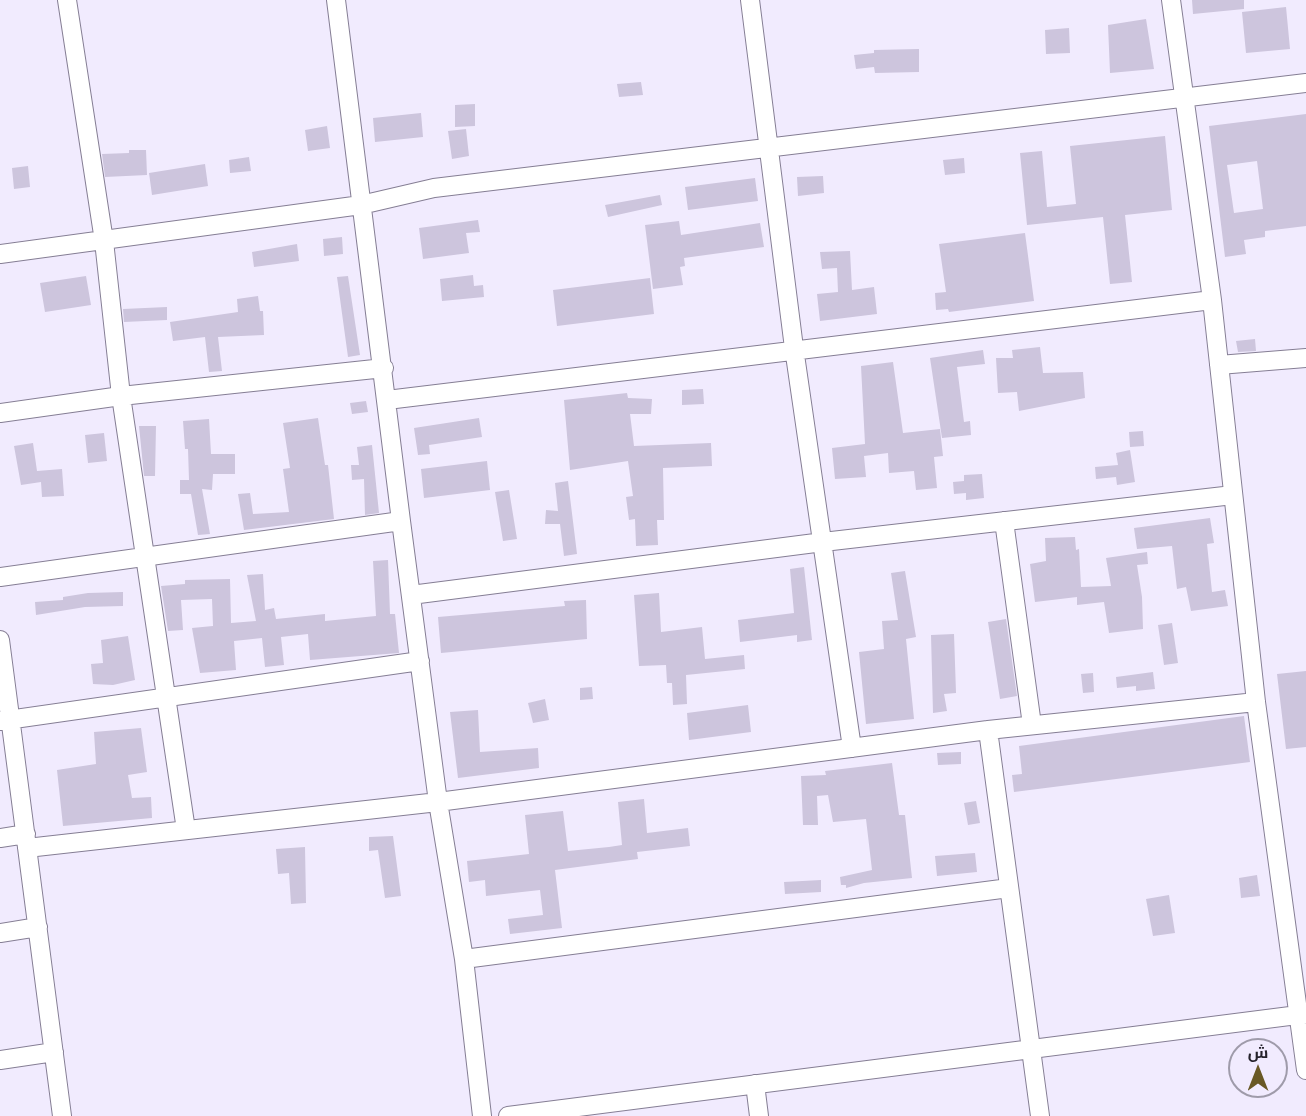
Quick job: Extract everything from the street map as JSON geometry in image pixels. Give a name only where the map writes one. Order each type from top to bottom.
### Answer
[{"type":"street","points":[[67,0],[104,241],[121,396],[186,830]]},
{"type":"street","points":[[336,0],[384,368],[401,520],[438,802],[464,959],[482,1116]]},
{"type":"street","points":[[750,0],[794,348],[852,748]]},
{"type":"street","points":[[1171,0],[1212,300],[1256,702],[1302,1015],[1306,1070]]},
{"type":"street","points":[[0,254],[361,205],[434,188],[1306,83]]},
{"type":"street","points":[[387,400],[794,348],[1212,300]]},
{"type":"street","points":[[1219,365],[1306,358]]},
{"type":"street","points":[[0,413],[121,396],[384,368]]},
{"type":"street","points":[[411,595],[823,542],[1233,495]]},
{"type":"street","points":[[0,577],[401,520]]},
{"type":"street","points":[[1004,521],[1032,725]]},
{"type":"street","points":[[0,640],[5,720],[26,841],[62,1116]]},
{"type":"street","points":[[5,720],[420,661]]},
{"type":"street","points":[[0,838],[26,841],[186,830],[438,802],[988,730],[1256,702]]},
{"type":"street","points":[[988,730],[1040,1116]]},
{"type":"street","points":[[464,959],[1010,888]]},
{"type":"street","points":[[0,933],[38,927]]},
{"type":"street","points":[[508,1116],[1302,1015]]},
{"type":"street","points":[[0,1060],[54,1053]]},
{"type":"street","points":[[755,1084],[759,1116]]},
{"type":"building","points":[[1192,0],[1244,0],[1244,9],[1193,14]]},
{"type":"building","points":[[1286,7],[1290,49],[1246,53],[1242,12]]},
{"type":"building","points":[[1146,19],[1154,69],[1110,73],[1108,25]]},
{"type":"building","points":[[1069,28],[1070,53],[1046,54],[1045,30]]},
{"type":"building","points":[[919,49],[919,72],[875,73],[874,67],[856,69],[854,55],[874,53],[874,50]]},
{"type":"building","points":[[641,82],[643,95],[619,97],[617,84]]},
{"type":"building","points":[[475,104],[475,126],[455,127],[455,105]]},
{"type":"building","points":[[421,113],[423,137],[375,142],[373,118]]},
{"type":"building","points":[[1306,114],[1306,226],[1265,231],[1265,237],[1244,240],[1246,254],[1225,257],[1209,126]],"holes":[[[1257,161],[1263,209],[1234,213],[1227,165]]]},
{"type":"building","points":[[327,126],[330,148],[308,151],[305,130]]},
{"type":"building","points":[[466,129],[469,156],[452,159],[448,131]]},
{"type":"building","points":[[1165,136],[1172,210],[1125,215],[1132,282],[1110,284],[1103,217],[1027,225],[1020,153],[1042,151],[1047,207],[1076,204],[1070,146]]},
{"type":"building","points":[[129,150],[146,150],[147,175],[105,177],[102,154],[129,153]]},
{"type":"building","points":[[249,157],[251,171],[230,173],[229,160]]},
{"type":"building","points":[[964,158],[965,173],[945,175],[943,160]]},
{"type":"building","points":[[205,164],[208,186],[152,195],[149,173]]},
{"type":"building","points":[[28,166],[30,187],[14,189],[12,168]]},
{"type":"building","points":[[823,176],[824,193],[798,196],[797,177]]},
{"type":"building","points":[[755,178],[758,201],[688,210],[685,187]]},
{"type":"building","points":[[660,195],[662,205],[608,217],[605,205]]},
{"type":"building","points":[[478,220],[480,232],[466,233],[469,253],[423,259],[419,228]]},
{"type":"building","points":[[679,221],[681,235],[760,223],[764,247],[684,258],[685,266],[680,267],[683,285],[653,289],[645,225]]},
{"type":"building","points":[[1025,233],[1034,301],[949,312],[948,309],[936,310],[935,293],[946,292],[939,244]]},
{"type":"building","points":[[342,237],[343,254],[324,256],[323,239]]},
{"type":"building","points":[[297,244],[299,261],[254,267],[252,252]]},
{"type":"building","points":[[850,251],[852,290],[874,287],[877,314],[820,321],[817,294],[838,292],[837,268],[822,269],[820,252]]},
{"type":"building","points":[[473,275],[474,286],[483,285],[484,297],[442,301],[440,279]]},
{"type":"building","points":[[86,276],[91,305],[45,312],[40,283]]},
{"type":"building","points":[[348,276],[360,355],[348,357],[337,277]]},
{"type":"building","points":[[650,278],[654,314],[557,326],[553,290]]},
{"type":"building","points":[[258,296],[260,311],[263,311],[264,335],[218,337],[222,371],[209,372],[205,337],[173,341],[170,322],[238,312],[237,299]]},
{"type":"building","points":[[167,307],[167,320],[124,322],[123,309]]},
{"type":"building","points":[[1255,339],[1256,351],[1238,352],[1236,341]]},
{"type":"building","points":[[1040,347],[1043,373],[1083,372],[1085,398],[1019,411],[1017,392],[998,393],[996,358],[1013,358],[1012,350]]},
{"type":"building","points":[[983,350],[985,364],[957,367],[964,422],[970,421],[971,435],[942,438],[930,358]]},
{"type":"building","points":[[893,362],[903,433],[940,429],[943,456],[934,457],[937,488],[916,490],[914,471],[889,473],[888,453],[864,456],[866,477],[835,479],[832,448],[865,444],[861,366]]},
{"type":"building","points":[[703,389],[704,404],[682,405],[682,390]]},
{"type":"building","points":[[627,393],[628,398],[652,399],[651,414],[630,414],[634,446],[711,443],[712,466],[663,468],[664,520],[657,520],[658,545],[636,546],[635,519],[629,520],[626,497],[633,496],[628,461],[570,470],[564,400]]},
{"type":"building","points":[[366,401],[368,412],[352,414],[350,403]]},
{"type":"building","points":[[318,418],[325,465],[328,465],[334,519],[244,530],[238,494],[250,493],[253,514],[289,512],[283,469],[290,468],[283,423]]},
{"type":"building","points":[[479,418],[482,437],[429,445],[430,454],[418,455],[414,428]]},
{"type":"building","points":[[209,419],[211,454],[235,454],[235,474],[213,474],[212,490],[202,489],[210,534],[198,535],[191,494],[180,494],[180,480],[189,480],[188,449],[185,449],[183,421]]},
{"type":"building","points":[[139,426],[156,426],[155,476],[144,476]]},
{"type":"building","points":[[1143,431],[1144,446],[1130,447],[1129,432]]},
{"type":"building","points":[[104,433],[107,461],[88,463],[85,435]]},
{"type":"building","points":[[33,443],[37,471],[62,469],[64,496],[42,497],[41,482],[21,485],[14,446]]},
{"type":"building","points":[[372,445],[379,513],[365,515],[364,479],[352,480],[351,465],[359,465],[357,447]]},
{"type":"building","points":[[1130,450],[1135,482],[1117,485],[1116,477],[1096,479],[1095,467],[1118,465],[1116,453]]},
{"type":"building","points":[[487,461],[490,490],[424,498],[421,469]]},
{"type":"building","points":[[982,474],[984,498],[966,500],[966,493],[954,494],[953,482],[964,481],[964,475]]},
{"type":"building","points":[[568,481],[577,554],[564,556],[560,524],[545,524],[546,510],[558,511],[555,483]]},
{"type":"building","points":[[509,490],[517,539],[503,541],[495,492]]},
{"type":"building","points":[[1210,518],[1214,543],[1207,544],[1212,592],[1225,590],[1228,606],[1191,611],[1186,587],[1177,589],[1172,546],[1137,549],[1134,528]]},
{"type":"building","points":[[1075,537],[1076,550],[1079,549],[1081,587],[1111,586],[1106,558],[1147,552],[1148,564],[1137,565],[1142,597],[1143,629],[1109,633],[1104,602],[1077,605],[1077,597],[1035,602],[1030,564],[1046,561],[1045,538]]},
{"type":"building","points":[[388,560],[390,614],[395,614],[399,653],[310,660],[308,634],[281,637],[284,665],[265,667],[262,638],[234,641],[236,670],[200,673],[192,628],[213,626],[212,599],[181,600],[183,630],[168,631],[161,586],[185,584],[185,580],[230,579],[231,623],[256,621],[247,575],[263,574],[265,610],[274,608],[276,619],[325,614],[325,621],[376,616],[373,561]]},
{"type":"building","points":[[804,567],[812,640],[797,642],[797,635],[740,642],[738,620],[794,613],[790,569]]},
{"type":"building","points":[[905,571],[916,637],[906,639],[914,719],[866,724],[859,652],[884,649],[882,621],[898,620],[891,573]]},
{"type":"building","points":[[123,592],[123,606],[85,607],[36,615],[35,602],[63,600],[63,597],[88,593]]},
{"type":"building","points":[[659,593],[661,632],[702,627],[705,659],[744,655],[745,669],[686,675],[687,704],[673,705],[672,683],[667,683],[666,665],[639,666],[634,595]]},
{"type":"building","points":[[586,600],[587,639],[441,653],[438,617],[565,606],[564,601]]},
{"type":"building","points":[[1006,619],[1017,696],[1000,699],[988,622]]},
{"type":"building","points":[[1172,623],[1178,663],[1164,665],[1158,625]]},
{"type":"building","points":[[954,634],[956,693],[944,694],[947,711],[933,713],[931,635]]},
{"type":"building","points":[[128,636],[135,680],[113,685],[93,684],[91,664],[103,663],[101,640]]},
{"type":"building","points":[[1306,671],[1306,747],[1286,749],[1277,674]]},
{"type":"building","points":[[1153,672],[1155,689],[1136,691],[1136,686],[1117,688],[1116,677]]},
{"type":"building","points":[[1093,673],[1094,692],[1083,693],[1081,674]]},
{"type":"building","points":[[592,687],[593,699],[580,700],[580,688]]},
{"type":"building","points":[[545,699],[549,720],[533,723],[528,703]]},
{"type":"building","points":[[748,705],[751,732],[689,740],[687,713]]},
{"type":"building","points":[[478,710],[480,752],[538,748],[539,768],[458,778],[450,712]]},
{"type":"building","points":[[1244,716],[1250,762],[1014,792],[1012,775],[1022,774],[1019,746]]},
{"type":"building","points":[[141,728],[147,772],[128,775],[132,798],[151,797],[152,818],[63,826],[57,770],[96,764],[94,732]]},
{"type":"building","points":[[961,752],[961,764],[938,765],[937,753]]},
{"type":"building","points":[[892,763],[899,815],[905,815],[912,878],[864,883],[846,888],[846,885],[841,885],[840,877],[872,870],[866,819],[833,822],[828,795],[817,796],[818,825],[803,825],[801,776],[826,775],[825,771]]},
{"type":"building","points":[[644,799],[647,833],[688,828],[690,846],[637,852],[638,859],[555,870],[562,928],[510,934],[508,919],[543,915],[540,890],[486,896],[485,880],[469,882],[467,861],[529,854],[525,815],[563,811],[568,851],[609,847],[622,845],[618,802]]},
{"type":"building","points":[[976,801],[980,823],[968,825],[964,803]]},
{"type":"building","points":[[393,836],[401,896],[385,898],[378,850],[369,851],[369,837]]},
{"type":"building","points":[[305,847],[306,903],[291,904],[289,873],[278,874],[276,849]]},
{"type":"building","points":[[975,853],[977,872],[937,876],[935,856]]},
{"type":"building","points":[[1257,875],[1260,896],[1241,898],[1239,878]]},
{"type":"building","points":[[821,880],[821,892],[785,894],[784,882]]},
{"type":"building","points":[[1169,895],[1175,933],[1153,936],[1146,899]]}]
